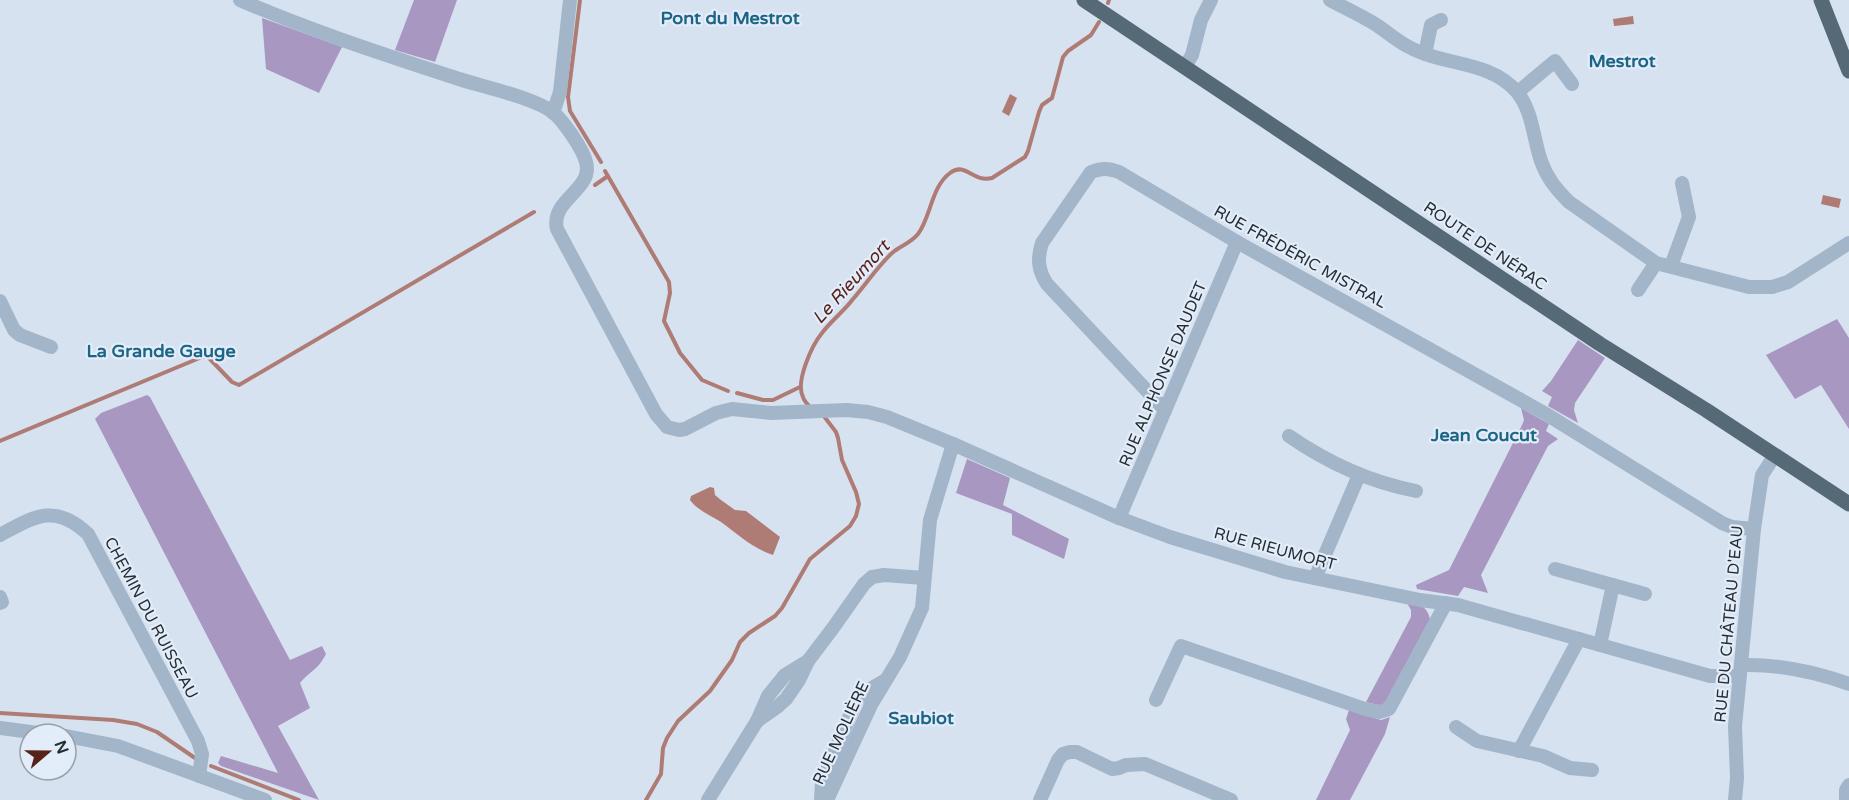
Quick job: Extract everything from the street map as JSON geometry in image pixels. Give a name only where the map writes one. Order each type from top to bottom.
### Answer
[{"type":"main road","name":"ROUTE DE NÉRAC","points":[[1084,0],[1600,344],[1849,504]]},
{"type":"main road","points":[[1821,0],[1849,71]]},
{"type":"street","points":[[240,0],[279,17],[539,104],[553,113],[560,92],[570,0]]},
{"type":"street","points":[[1185,67],[1192,54],[1201,20],[1210,0]]},
{"type":"street","points":[[1330,0],[1376,24],[1408,47],[1425,54],[1481,68],[1500,78],[1518,92],[1531,119],[1540,159],[1558,191],[1569,202],[1656,263],[1749,287],[1766,288],[1788,282],[1849,243]]},
{"type":"street","points":[[1425,54],[1431,25],[1441,20]]},
{"type":"street","points":[[1518,92],[1555,61],[1572,84]]},
{"type":"street","name":"RUE RIEUMORT","points":[[553,113],[566,126],[586,160],[588,173],[585,181],[566,199],[557,213],[557,229],[662,423],[674,430],[685,429],[716,413],[732,409],[771,413],[847,410],[868,412],[888,417],[953,444],[1119,518],[1170,537],[1285,572],[1458,605],[1710,676],[1777,666],[1849,684]]},
{"type":"street","name":"RUE FRÉDÉRIC MISTRAL","points":[[1165,410],[1047,284],[1038,264],[1042,243],[1091,172],[1103,168],[1119,172],[1237,242],[1542,412],[1722,524],[1754,529]]},
{"type":"street","points":[[1671,266],[1689,217],[1682,183]]},
{"type":"street","name":"RUE ALPHONSE DAUDET","points":[[1119,518],[1237,242]]},
{"type":"street","points":[[1638,290],[1656,263]]},
{"type":"street","points":[[0,301],[14,330],[20,335],[51,347]]},
{"type":"street","points":[[1289,436],[1311,452],[1359,475],[1416,491]]},
{"type":"street","name":"RUE MOLIÈRE","points":[[827,800],[871,705],[900,657],[922,608],[930,520],[953,444]]},
{"type":"street","name":"RUE DU CHÂTEAU D'EAU","points":[[1736,800],[1735,726],[1754,529],[1762,475],[1775,455]]},
{"type":"street","points":[[1315,578],[1359,475]]},
{"type":"street","name":"CHEMIN DU RUISSEAU","points":[[0,535],[30,518],[47,514],[64,517],[78,524],[88,534],[198,741],[202,754],[199,776]]},
{"type":"street","points":[[1555,569],[1646,594]]},
{"type":"street","points":[[708,800],[757,721],[786,699],[808,661],[864,584],[872,577],[884,575],[924,578]]},
{"type":"street","points":[[1600,645],[1613,585]]},
{"type":"street","points":[[0,597],[2,602],[0,603]]},
{"type":"street","points":[[1156,700],[1181,646],[1365,709],[1385,711],[1389,709],[1446,603]]},
{"type":"street","points":[[1520,751],[1579,639]]},
{"type":"street","name":"RUE MOLIÈRE","points":[[821,800],[822,782],[856,701],[865,692],[884,681]]},
{"type":"street","points":[[1456,727],[1477,741],[1543,756],[1570,768],[1593,770]]},
{"type":"street","points":[[0,728],[18,730]]},
{"type":"street","points":[[78,738],[118,746],[265,800]]},
{"type":"street","points":[[1040,800],[1058,760],[1064,754],[1077,752],[1112,769],[1126,765],[1145,764],[1230,800]]},
{"type":"street","points":[[1846,800],[1846,790],[1849,785]]},
{"type":"shaded area","points":[[414,0],[457,0],[435,62],[395,50]]},
{"type":"shaded area","points":[[1633,16],[1634,24],[1614,26],[1613,19]]},
{"type":"shaded area","points":[[262,18],[342,47],[319,93],[266,69]]},
{"type":"shaded area","points":[[1010,94],[1017,98],[1009,116],[1002,112]]},
{"type":"shaded area","points":[[1823,195],[1841,199],[1839,208],[1821,204]]},
{"type":"shaded area","points":[[1837,319],[1849,338],[1849,429],[1821,385],[1795,399],[1766,355]]},
{"type":"shaded area","points":[[1578,340],[1605,358],[1575,403],[1574,410],[1578,423],[1548,406],[1552,397],[1542,391]]},
{"type":"shaded area","points":[[147,395],[290,660],[322,646],[326,654],[317,667],[300,683],[310,708],[278,726],[319,800],[218,763],[221,756],[278,773],[95,419],[101,413]]},
{"type":"shaded area","points":[[1521,408],[1549,424],[1546,431],[1558,439],[1548,446],[1481,575],[1488,593],[1464,587],[1458,596],[1417,589],[1416,585],[1449,570],[1522,425],[1524,420]]},
{"type":"shaded area","points":[[967,459],[1010,478],[1003,505],[1069,539],[1064,559],[1012,535],[1012,514],[956,493]]},
{"type":"shaded area","points":[[710,487],[714,488],[715,495],[735,510],[746,511],[780,537],[773,555],[752,545],[693,504],[690,500],[691,496]]},
{"type":"shaded area","points":[[1407,603],[1425,608],[1430,619],[1386,701],[1382,706],[1366,702],[1411,617],[1411,610]]},
{"type":"shaded area","points":[[1349,710],[1381,720],[1390,717],[1385,734],[1350,800],[1316,800],[1350,730],[1346,719]]},
{"type":"waterway","points":[[580,0],[568,97],[570,111],[601,162]]},
{"type":"waterway","name":"Le Rieumort","points":[[811,408],[804,398],[801,382],[809,355],[822,333],[887,258],[918,234],[939,186],[950,173],[960,169],[979,178],[992,178],[1025,157],[1042,105],[1052,98],[1063,57],[1091,35],[1099,22]]},
{"type":"waterway","points":[[605,171],[669,282],[670,293],[664,321],[680,353],[702,380],[728,391]]},
{"type":"waterway","points":[[595,185],[608,176]]},
{"type":"waterway","points":[[0,441],[202,357],[208,357],[232,382],[239,385],[534,212]]},
{"type":"waterway","points":[[737,393],[763,400],[773,400],[800,387]]},
{"type":"waterway","name":"Le Rieumort","points":[[646,800],[661,774],[663,748],[678,721],[710,691],[732,660],[740,642],[749,633],[775,616],[782,608],[810,559],[850,526],[856,516],[859,504],[856,492],[842,460],[836,432],[823,415]]},
{"type":"waterway","points":[[0,713],[113,720],[137,724],[157,732],[195,758]]},
{"type":"waterway","points":[[211,766],[299,800]]},
{"type":"district","name":"Pont du Mestrot","points":[[730,18]]},
{"type":"district","name":"Mestrot","points":[[1622,61]]},
{"type":"district","name":"La Grande Gauge","points":[[161,351]]},
{"type":"district","name":"Jean Coucut","points":[[1484,435]]},
{"type":"district","name":"Saubiot","points":[[921,718]]}]
